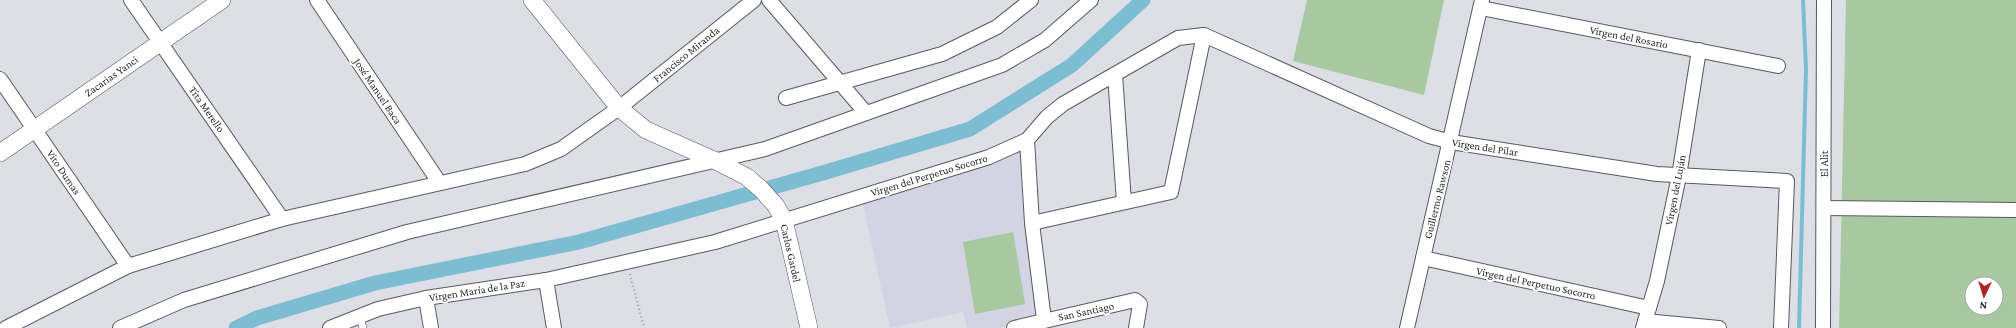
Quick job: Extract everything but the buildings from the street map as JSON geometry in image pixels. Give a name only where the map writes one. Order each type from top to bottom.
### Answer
[{"type":"street","name":"Tita Merello","points":[[131,0],[282,219]]},
{"type":"street","name":"Zacarias Yanci","points":[[0,153],[222,0]]},
{"type":"street","name":"José Manuel Baca","points":[[317,0],[439,182]]},
{"type":"street","name":"Carlos Gardel","points":[[532,0],[619,108],[646,130],[716,161],[747,177],[757,185],[776,206],[784,220],[809,328]]},
{"type":"street","name":"Francisco Miranda","points":[[6,328],[128,266],[282,219],[532,161],[561,149],[619,108],[754,0]]},
{"type":"street","points":[[770,0],[866,113]]},
{"type":"street","points":[[786,98],[942,54],[997,27],[1031,0]]},
{"type":"street","points":[[120,328],[184,300],[408,232],[765,149],[1002,65],[1045,40],[1091,0]]},
{"type":"street","name":"El Alit","points":[[1823,328],[1824,0]]},
{"type":"street","name":"Virgen del Rosario","points":[[1482,4],[1778,66]]},
{"type":"street","name":"Guillermo Rawson","points":[[1407,328],[1482,4]]},
{"type":"street","points":[[1032,223],[1171,192],[1204,35]]},
{"type":"street","name":"Virgen del Pilar","points":[[1204,35],[1429,136],[1451,142],[1679,176],[1786,181],[1781,328]]},
{"type":"street","name":"Virgen del Perpetuo Socorro","points":[[627,262],[715,242],[989,157],[1027,140],[1047,117],[1063,104],[1116,75],[1178,38],[1204,35]]},
{"type":"street","name":"Virgen del Luján","points":[[1646,319],[1657,281],[1679,176],[1699,50]]},
{"type":"street","points":[[1116,75],[1124,202]]},
{"type":"street","name":"Vito Dumas","points":[[0,78],[128,266]]},
{"type":"street","points":[[1027,140],[1032,223],[1044,320]]},
{"type":"street","points":[[1824,208],[2016,210]]},
{"type":"street","name":"Virgen del Perpetuo Socorro","points":[[1423,258],[1646,319],[1719,328]]},
{"type":"street","name":"Virgen María de la Paz","points":[[330,328],[362,322],[378,309],[426,298],[546,280],[627,262]]},
{"type":"street","points":[[546,280],[554,328]]},
{"type":"street","points":[[426,298],[432,328]]},
{"type":"street","name":"San Santiago","points":[[1014,328],[1135,300],[1140,304],[1136,328]]},
{"type":"path","points":[[627,262],[644,328]]},
{"type":"shaded area","points":[[1021,147],[1040,317],[1003,328],[967,328],[963,312],[890,328],[862,200]]},
{"type":"green space","points":[[1307,0],[1444,0],[1424,95],[1293,61]]},
{"type":"green space","points":[[1846,0],[2016,0],[2016,328],[1839,328]]},
{"type":"green space","points":[[1013,232],[1025,304],[975,314],[963,242]]},
{"type":"waterway","points":[[236,328],[257,318],[375,283],[579,242],[826,172],[970,129],[1072,65],[1143,0]]},
{"type":"waterway","points":[[1799,328],[1806,69],[1803,0]]}]
